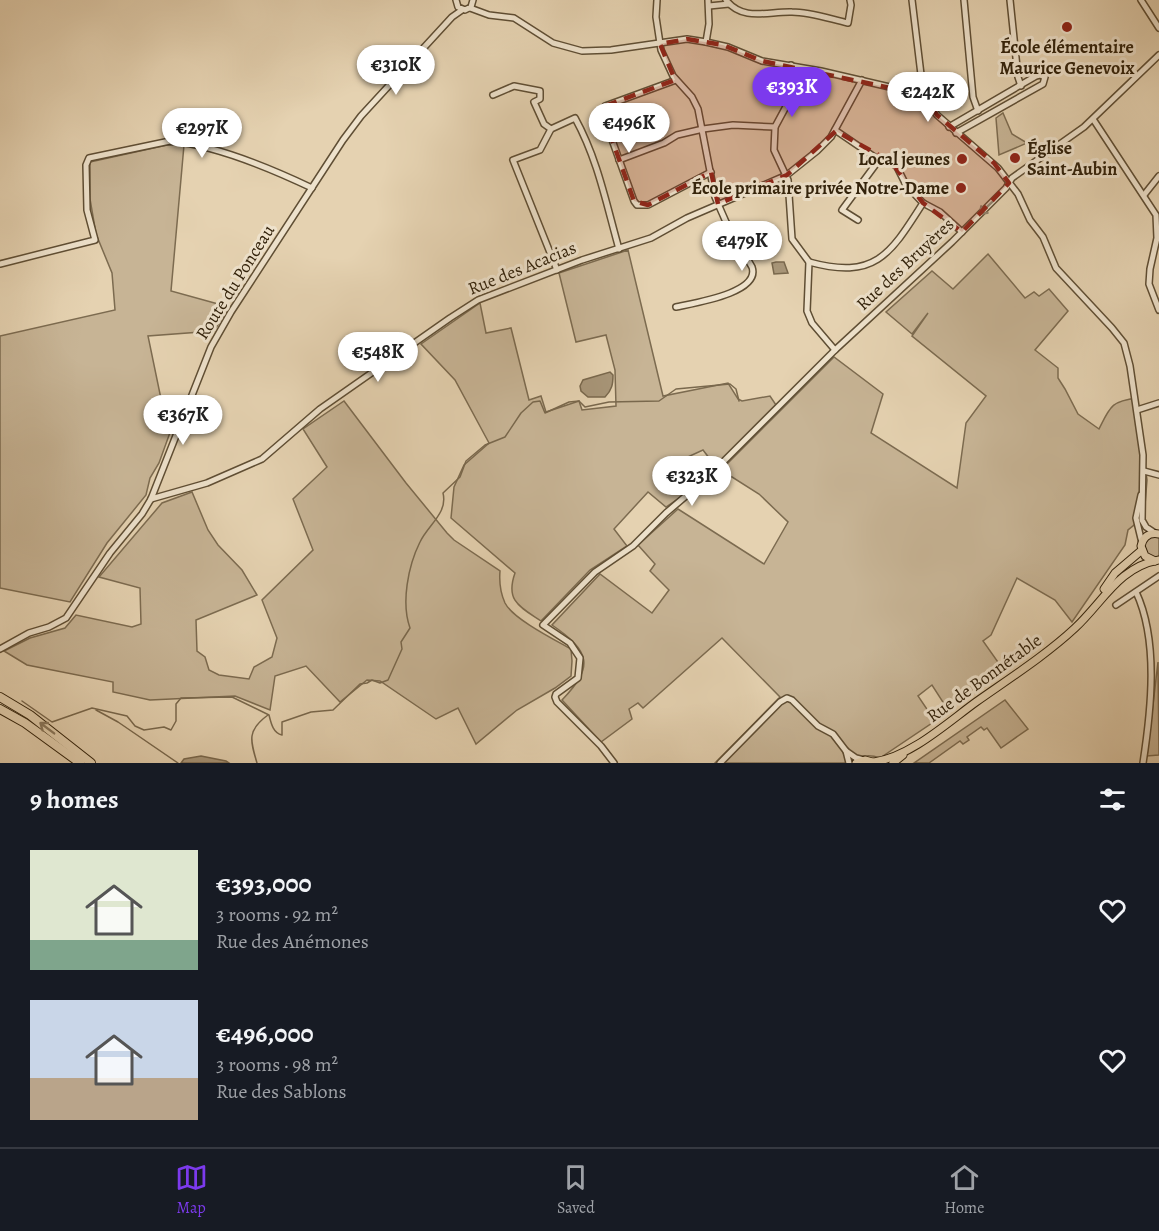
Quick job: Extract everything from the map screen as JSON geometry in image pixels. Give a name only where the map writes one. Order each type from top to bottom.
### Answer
[{"type":"highway","points":[[0,697],[30,715],[91,763]]},
{"type":"highway","points":[[0,709],[25,723],[80,763]]},
{"type":"main road","points":[[1074,628],[1115,573],[1142,546],[1149,535],[1157,533]]},
{"type":"main road","points":[[1142,546],[1145,556],[1158,560]]},
{"type":"main road","points":[[1074,628],[1094,609],[1120,578],[1135,568],[1158,560]]},
{"type":"main road","name":"Rue de Bonnétable","points":[[909,749],[1005,682],[1074,628]]},
{"type":"main road","points":[[856,763],[864,760],[875,763],[909,749]]},
{"type":"main road","points":[[893,763],[909,749]]},
{"type":"street","points":[[657,0],[656,17],[665,61],[676,80],[695,103],[703,129],[718,204],[754,274],[751,280],[731,294],[676,308]]},
{"type":"street","points":[[706,42],[709,24],[708,3],[728,2],[739,11],[750,14],[791,12],[848,22],[851,9],[850,0]]},
{"type":"street","points":[[912,0],[924,95],[937,115],[949,127],[994,163],[1018,195],[1034,227],[1043,237],[1056,268],[1124,343],[1128,353],[1137,410],[1144,471],[1142,520],[1146,527],[1157,533]]},
{"type":"street","points":[[964,0],[973,96],[981,117]]},
{"type":"street","points":[[1010,0],[1020,85],[1023,93]]},
{"type":"street","points":[[1141,0],[1159,28]]},
{"type":"street","points":[[470,8],[473,1],[484,14]]},
{"type":"street","points":[[458,5],[484,14],[514,18],[553,43],[582,51],[611,50],[687,39],[728,46],[762,61],[791,65],[924,95]]},
{"type":"street","name":"Route du Ponceau","points":[[0,648],[66,618],[110,553],[142,514],[151,499],[211,347],[231,312],[361,116],[452,17],[458,5]]},
{"type":"street","name":"Rue des Bruyères","points":[[614,763],[601,746],[557,702],[556,694],[578,678],[580,658],[570,643],[543,625],[595,572],[633,546],[666,513],[707,478],[835,350],[962,232],[1009,183],[1034,161],[1093,119],[1159,55]]},
{"type":"street","points":[[791,65],[789,101],[775,127],[774,150],[787,175],[792,239],[809,262],[807,311],[812,323],[835,350]]},
{"type":"street","points":[[949,127],[1020,85],[1040,75],[1045,79],[1043,84],[1023,93],[956,133]]},
{"type":"street","points":[[676,80],[604,108],[602,116],[634,201],[641,206],[648,205],[711,172]]},
{"type":"street","name":"Rue des Acacias","points":[[151,499],[207,483],[262,459],[320,409],[464,308],[504,289],[651,238],[687,218],[787,175],[817,152],[835,130],[862,80]]},
{"type":"street","points":[[492,95],[514,86],[540,91],[540,99],[534,102],[544,124],[551,129]]},
{"type":"street","points":[[557,270],[513,160],[540,150],[551,129],[575,118],[597,168],[619,249]]},
{"type":"street","points":[[1093,119],[1153,209],[1158,222],[1158,238],[1149,276],[1151,293],[1159,310]]},
{"type":"street","points":[[619,160],[664,143],[677,135],[703,129],[732,125],[775,127]]},
{"type":"street","points":[[835,130],[879,160],[891,162],[897,167],[906,185],[923,203],[939,212],[962,232]]},
{"type":"street","points":[[0,264],[95,240],[86,200],[89,158],[170,141],[181,142],[227,154],[312,188]]},
{"type":"street","points":[[858,220],[842,210],[879,160]]},
{"type":"street","points":[[1144,195],[1159,176]]},
{"type":"street","points":[[809,262],[850,268],[878,260],[895,245],[923,203]]},
{"type":"street","points":[[1137,410],[1159,403]]},
{"type":"street","points":[[1144,471],[1159,476]]},
{"type":"street","points":[[1142,546],[1136,518],[1143,489]]},
{"type":"street","points":[[1116,605],[1159,576]]},
{"type":"street","points":[[1136,592],[1142,605],[1151,656],[1150,714],[1143,763]]},
{"type":"street","points":[[1151,656],[1159,656]]},
{"type":"street","points":[[720,763],[780,702],[787,698],[792,700],[818,726],[833,734],[846,751],[864,760]]},
{"type":"street","points":[[846,751],[849,763]]},
{"type":"highlighted area","points":[[687,39],[723,45],[762,61],[924,95],[937,115],[994,163],[1009,183],[962,232],[923,203],[891,162],[836,131],[787,175],[718,204],[711,172],[648,205],[634,201],[602,112],[605,106],[675,80],[660,44]]},
{"type":"shaded area","points":[[1003,113],[1012,134],[1027,143],[999,155],[996,118]]},
{"type":"shaded area","points":[[167,145],[184,145],[171,291],[229,307],[214,331],[148,336],[166,423],[172,427],[159,463],[150,478],[146,495],[107,543],[70,602],[0,588],[0,336],[115,310],[112,273],[96,234],[90,199],[90,162]]},
{"type":"shaded area","points":[[628,250],[663,396],[728,383],[738,399],[742,401],[770,396],[776,405],[716,467],[703,450],[681,460],[695,487],[666,507],[648,492],[614,529],[627,546],[590,570],[541,621],[521,607],[513,597],[512,583],[515,573],[451,518],[454,487],[464,465],[489,443],[455,380],[421,344],[480,303],[486,333],[511,328],[529,400],[541,396],[546,412],[579,401],[582,410],[616,406],[615,370],[606,335],[576,342],[559,273]]},
{"type":"shaded area","points":[[988,254],[1025,298],[1034,292],[1039,296],[1049,289],[1068,311],[1035,350],[1058,368],[1058,378],[1078,414],[1099,429],[1112,406],[1137,398],[1147,480],[1144,517],[1128,530],[1125,545],[1072,622],[1055,600],[1017,578],[991,635],[983,641],[1005,672],[948,710],[932,685],[918,696],[935,721],[880,758],[864,756],[850,763],[715,763],[780,697],[722,638],[643,708],[638,703],[629,709],[632,719],[601,742],[562,700],[580,678],[584,660],[581,651],[574,643],[552,625],[600,574],[652,613],[669,590],[650,571],[655,564],[638,545],[678,509],[764,564],[788,522],[759,494],[721,470],[834,357],[883,394],[871,433],[957,488],[966,423],[986,396],[912,336],[928,313],[912,334],[886,312],[932,271],[953,289]]},
{"type":"shaded area","points":[[784,262],[788,273],[774,274],[772,263]]},
{"type":"shaded area","points":[[610,372],[613,375],[612,384],[605,397],[588,397],[581,391],[580,386],[583,380]]},
{"type":"shaded area","points":[[344,401],[447,533],[500,571],[501,591],[509,609],[535,629],[571,649],[571,676],[517,710],[476,744],[458,708],[436,719],[380,681],[367,680],[340,702],[306,666],[275,676],[270,710],[235,696],[150,700],[113,692],[113,682],[27,665],[4,651],[30,638],[65,628],[76,615],[132,627],[141,624],[140,588],[99,577],[162,503],[192,492],[208,530],[218,545],[242,570],[257,595],[196,620],[197,651],[205,657],[209,670],[219,675],[249,679],[254,667],[272,657],[277,638],[262,600],[313,550],[293,499],[327,467],[303,429]]},
{"type":"shaded area","points":[[1159,536],[1159,558],[1151,558],[1144,550],[1145,543],[1149,537]]},
{"type":"shaded area","points":[[1158,662],[1159,755],[1147,756]]},
{"type":"shaded area","points":[[1005,700],[1028,729],[1001,748],[987,728],[984,730],[981,727],[967,737],[969,740],[963,744],[960,741],[929,763],[914,763]]},
{"type":"shaded area","points":[[201,756],[229,763],[181,763],[184,759]]},
{"type":"waterway","points":[[22,701],[52,722],[92,708],[127,716],[135,726],[144,730],[164,727],[171,730],[176,721],[176,704],[181,698],[232,697],[269,715],[274,730],[282,735],[282,722],[311,712],[333,710],[360,684],[372,680],[380,683],[388,680],[402,649],[401,642],[410,628],[406,596],[412,562],[423,536],[443,507],[443,493],[460,477],[466,461],[485,445],[505,437],[521,413],[533,402],[540,401],[545,413],[569,402],[579,401],[585,407],[609,402],[659,401],[676,389],[730,384],[736,389],[739,401]]},
{"type":"waterway","points":[[96,710],[118,722],[178,763]]},
{"type":"waterway","points":[[257,763],[252,742],[253,731],[268,715]]},
{"type":"place","name":"École élémentaire Maurice Genevoix","points":[[1067,27]]},
{"type":"place","name":"Église Saint-Aubin","points":[[1015,158]]},
{"type":"place","name":"Local jeunes","points":[[962,159]]},
{"type":"place","name":"École primaire privée Notre-Dame","points":[[961,188]]}]
